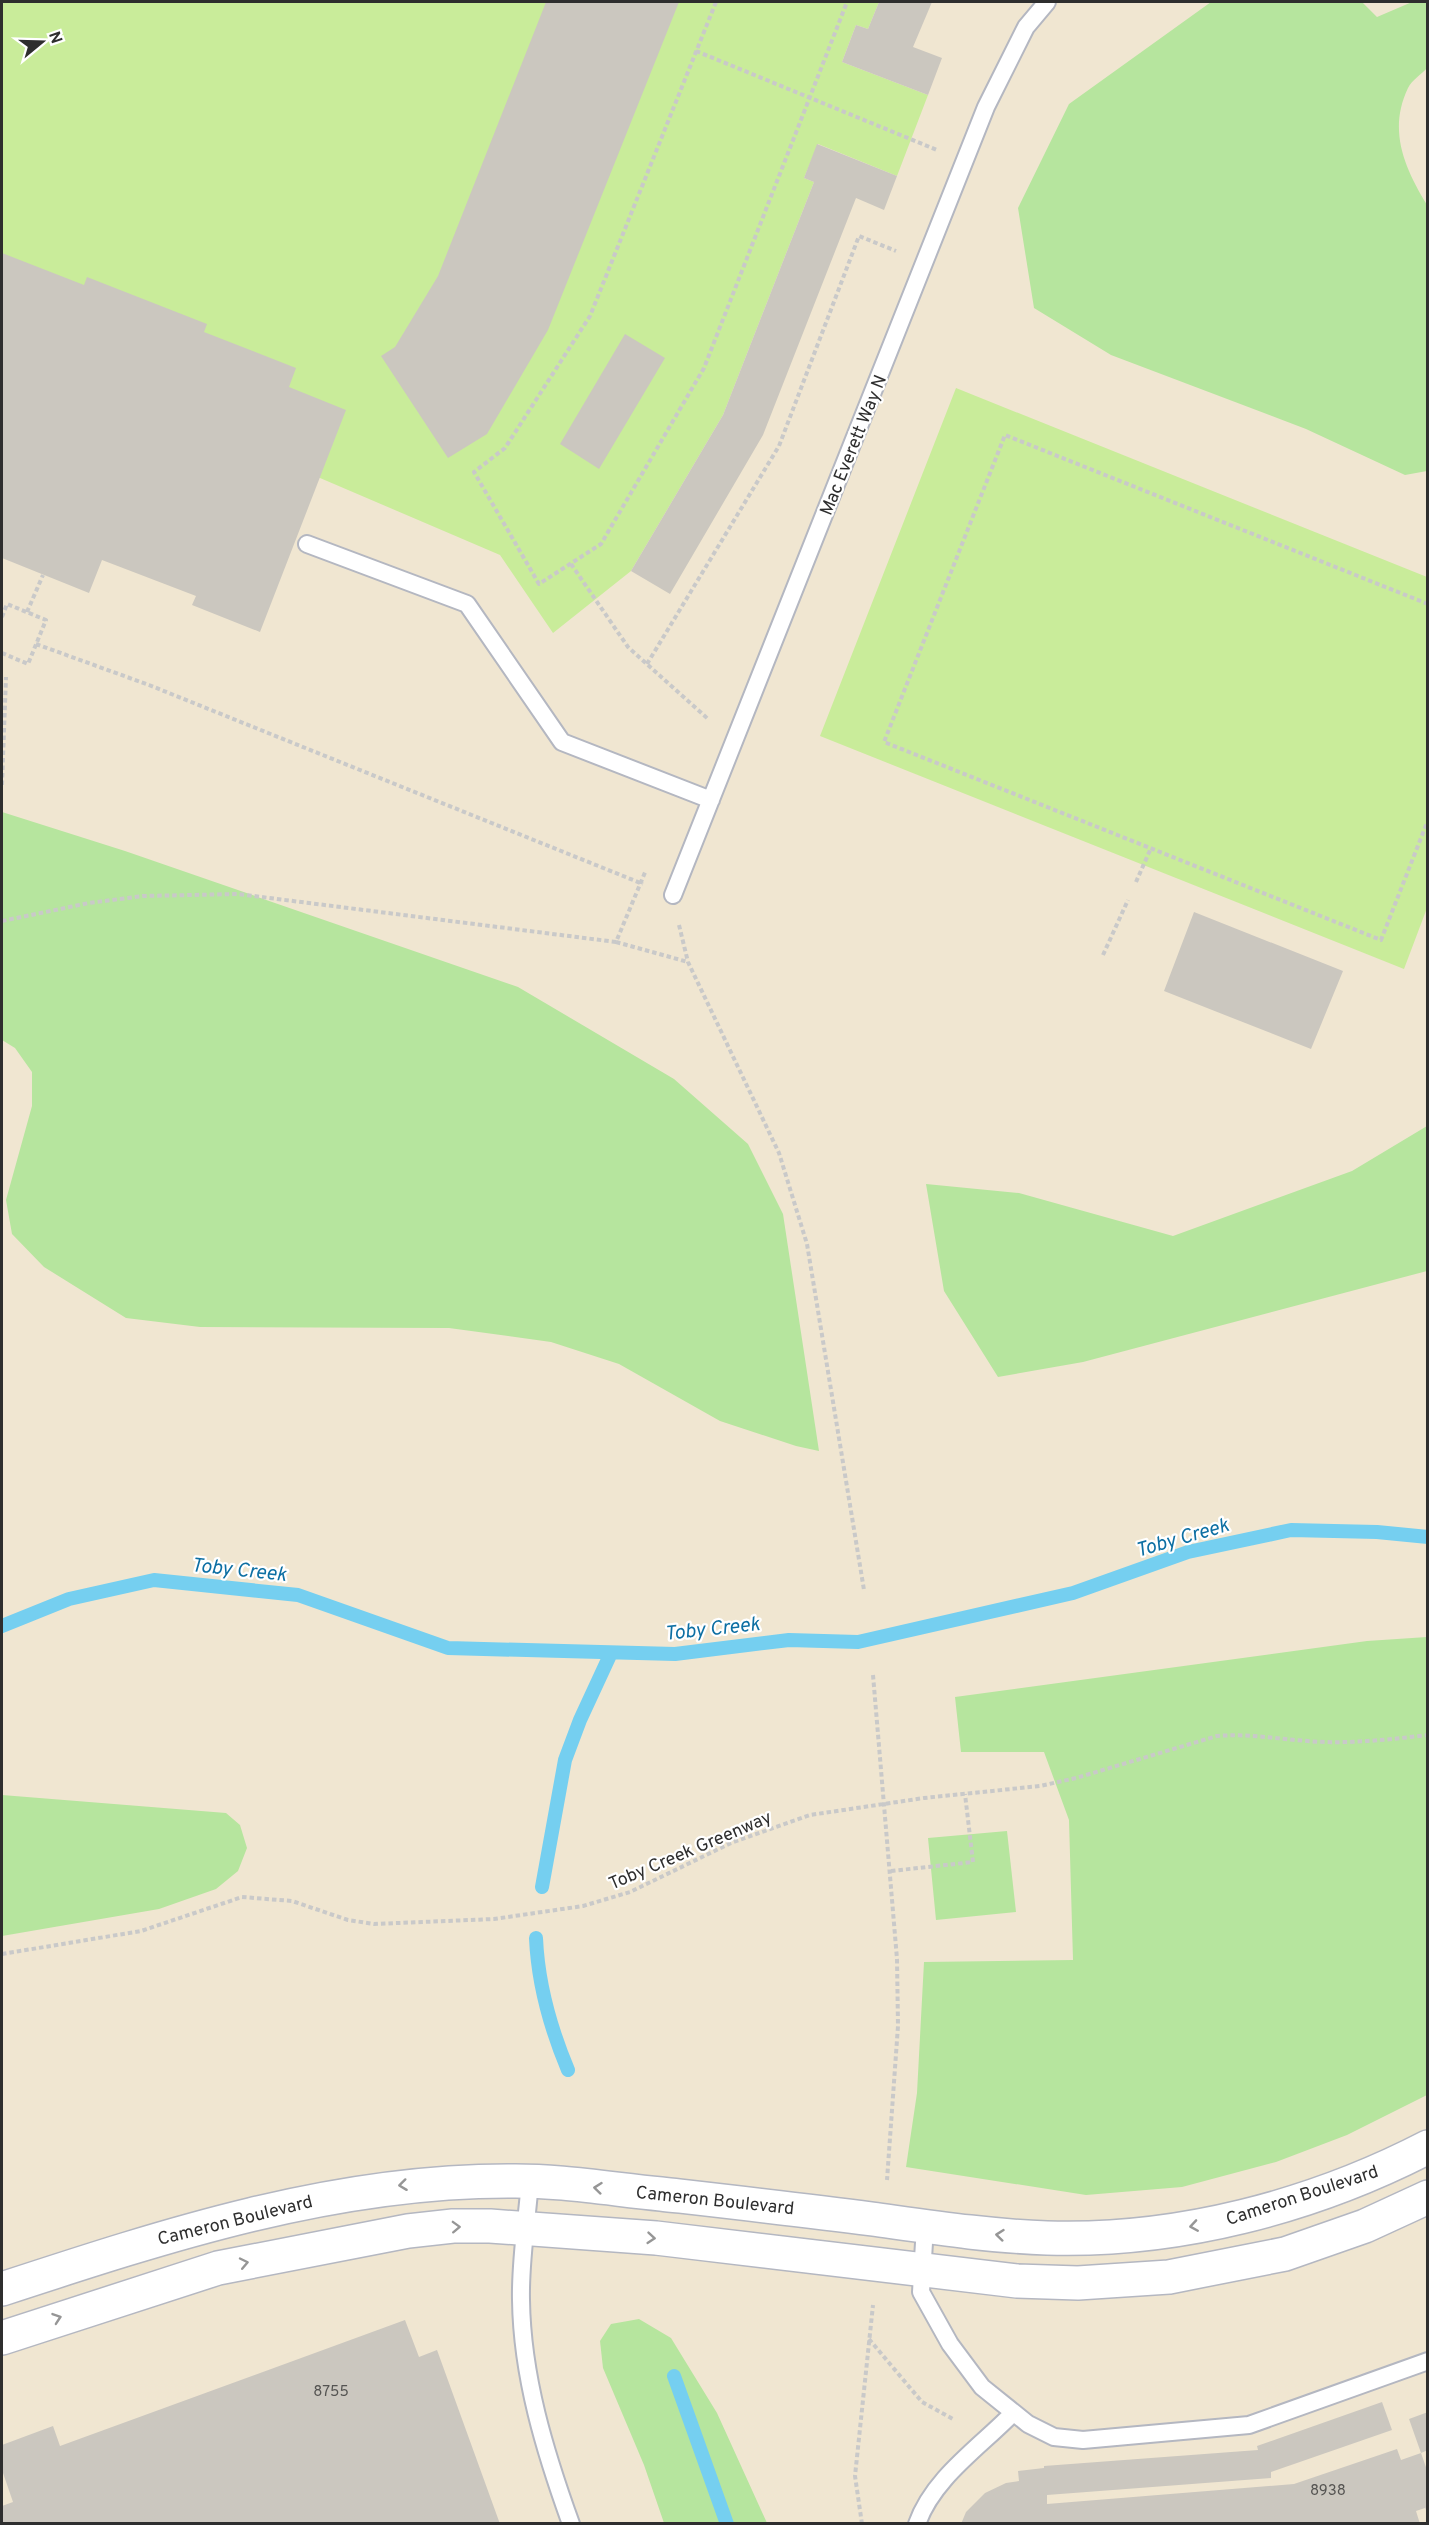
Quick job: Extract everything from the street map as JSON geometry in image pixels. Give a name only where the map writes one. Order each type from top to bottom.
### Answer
[{"type":"street","name":"Cameron Boulevard","points":[[2,2289],[185,2231],[322,2198],[406,2185],[531,2181],[1047,2238],[1119,2236],[1188,2227],[1246,2215],[1329,2190],[1385,2168],[1428,2147]]},
{"type":"street","points":[[2,2337],[171,2282],[273,2256],[408,2231],[453,2226],[666,2239],[1017,2281],[1078,2283],[1168,2277],[1285,2253],[1365,2226],[1428,2197]]},
{"type":"lane","name":"Mac Everett Way N","points":[[673,896],[1008,58],[1026,27],[1047,2]]},
{"type":"lane","points":[[308,544],[467,604],[562,742],[711,800]]},
{"type":"lane","points":[[531,2181],[521,2298],[529,2372],[548,2458],[571,2523]]},
{"type":"lane","points":[[925,2226],[921,2292],[950,2344],[981,2387],[1028,2424],[1065,2439],[1222,2429],[1269,2419],[1428,2361]]},
{"type":"lane","points":[[917,2523],[933,2492],[945,2478],[1013,2413]]},
{"type":"path","points":[[716,2],[590,316],[505,448],[474,472],[539,584],[601,544],[704,368],[847,2]]},
{"type":"path","points":[[696,51],[965,161]]},
{"type":"path","points":[[647,664],[779,446],[859,236],[897,251]]},
{"type":"path","points":[[1428,604],[1005,435],[884,742],[1381,940],[1428,820]]},
{"type":"path","points":[[571,564],[628,648],[709,720]]},
{"type":"path","points":[[27,612],[43,575]]},
{"type":"path","points":[[2,617],[7,604],[46,620],[28,664],[2,653]]},
{"type":"path","points":[[36,644],[149,685],[673,896],[688,962],[779,1153],[807,1244],[864,1590]]},
{"type":"path","points":[[2,785],[6,677]]},
{"type":"path","points":[[1136,882],[1151,848]]},
{"type":"path","points":[[616,942],[649,862]]},
{"type":"path","points":[[2,921],[89,903],[143,896],[238,894],[616,942],[688,962]]},
{"type":"path","points":[[1103,955],[1128,900]]},
{"type":"path","points":[[873,1675],[883,1804],[891,1871],[898,2026],[887,2184]]},
{"type":"path","name":"Toby Creek Greenway","points":[[2,1954],[141,1931],[242,1897],[292,1901],[348,1920],[374,1924],[495,1919],[583,1906],[630,1892],[731,1843],[810,1815],[1040,1786],[1076,1778],[1181,1744],[1217,1736],[1238,1734],[1323,1742],[1357,1742],[1428,1735]]},
{"type":"path","points":[[891,1871],[973,1862],[965,1794]]},
{"type":"path","points":[[862,2523],[855,2476],[874,2299]]},
{"type":"path","points":[[869,2339],[922,2402],[953,2419]]},
{"type":"shaded area","points":[[2,2],[1427,2],[1427,2523],[2,2523]]},
{"type":"green space","points":[[2,2],[879,2],[868,29],[856,25],[842,62],[928,95],[897,176],[818,144],[804,178],[814,182],[723,415],[631,571],[553,633],[500,555],[320,478],[2,358]]},
{"type":"green space","points":[[1211,2],[1362,2],[1377,17],[1412,2],[1427,2],[1427,68],[1408,88],[1399,119],[1399,133],[1406,162],[1427,205],[1427,471],[1405,475],[1306,429],[1111,355],[1034,308],[1018,208],[1069,104]]},
{"type":"green space","points":[[956,388],[1427,577],[1427,908],[1404,969],[820,736]]},
{"type":"green space","points":[[2,812],[125,851],[518,987],[674,1079],[748,1144],[783,1214],[819,1451],[796,1446],[720,1421],[619,1364],[551,1342],[449,1328],[200,1327],[126,1318],[44,1267],[12,1234],[6,1200],[32,1106],[32,1072],[15,1048],[2,1040]]},
{"type":"green space","points":[[1427,1126],[1427,1271],[1083,1362],[998,1377],[944,1291],[926,1184],[1019,1193],[1173,1236],[1352,1171]]},
{"type":"green space","points":[[1427,1637],[1427,2095],[1347,2135],[1276,2162],[1182,2187],[1086,2195],[906,2167],[917,2093],[924,1962],[1073,1960],[1069,1820],[1044,1752],[961,1752],[955,1697],[1367,1641]]},
{"type":"green space","points":[[2,1795],[226,1813],[240,1825],[247,1848],[238,1871],[216,1889],[159,1909],[2,1936]]},
{"type":"green space","points":[[1007,1831],[1016,1912],[936,1920],[928,1838]]},
{"type":"green space","points":[[639,2319],[671,2338],[717,2413],[767,2523],[664,2523],[644,2465],[603,2368],[600,2341],[611,2324]]},
{"type":"building","points":[[546,2],[679,2],[548,330],[487,434],[448,458],[381,356],[395,347],[438,276]]},
{"type":"building","points":[[879,2],[932,2],[913,47],[942,58],[928,95],[842,62],[856,25],[868,29]]},
{"type":"building","points":[[817,144],[897,176],[884,210],[856,198],[763,435],[670,594],[631,571],[723,415],[814,182],[804,178]]},
{"type":"building","points":[[2,253],[84,285],[87,277],[207,324],[204,332],[296,368],[289,387],[346,410],[260,632],[192,605],[196,596],[102,560],[89,593],[2,558]]},
{"type":"building","points":[[625,334],[665,358],[599,469],[560,444]]},
{"type":"building","points":[[1194,912],[1343,971],[1311,1049],[1164,991]]},
{"type":"building","points":[[405,2320],[419,2357],[437,2350],[500,2524],[2,2524],[2,2506],[13,2502],[2,2470],[2,2445],[53,2426],[60,2446]]},
{"type":"building","points":[[1382,2402],[1392,2430],[1271,2472],[1271,2478],[1047,2495],[1047,2504],[1294,2484],[1397,2449],[1401,2460],[1421,2453],[1428,2473],[1428,2507],[1416,2511],[1420,2524],[961,2524],[966,2512],[985,2493],[1006,2483],[1019,2481],[1018,2471],[1044,2468],[1044,2466],[1258,2450],[1257,2446]]},
{"type":"building","points":[[1428,2412],[1428,2450],[1421,2453],[1409,2419]]},
{"type":"waterway","name":"Toby Creek","points":[[2,1626],[69,1599],[154,1580],[298,1595],[448,1648],[675,1654],[789,1640],[858,1642],[1073,1593],[1188,1552],[1291,1530],[1377,1532],[1428,1537]]},
{"type":"waterway","points":[[542,1887],[565,1760],[580,1720],[611,1653]]},
{"type":"waterway","points":[[536,1938],[539,1972],[546,2006],[568,2070]]},
{"type":"waterway","points":[[674,2376],[727,2524]]}]
